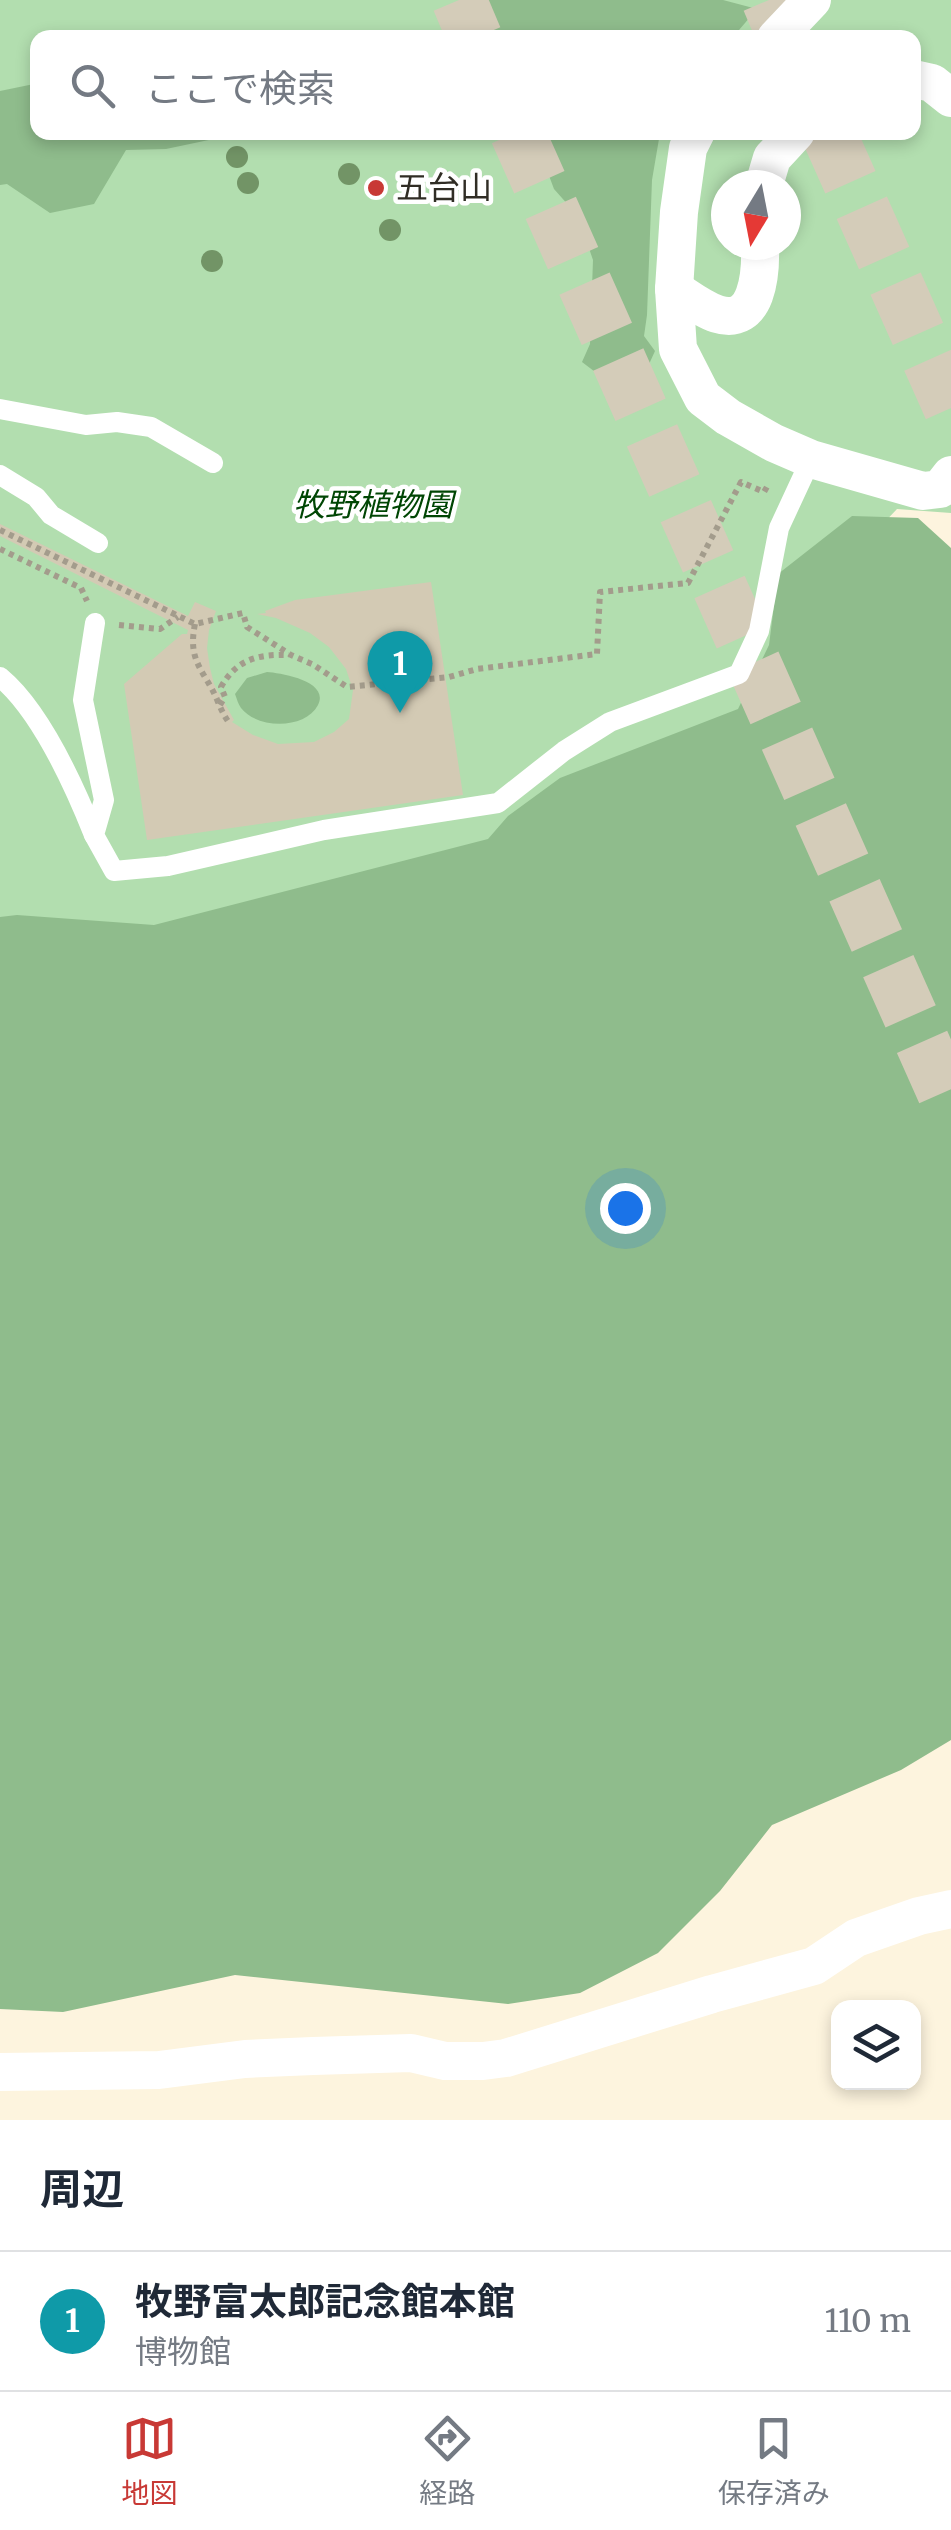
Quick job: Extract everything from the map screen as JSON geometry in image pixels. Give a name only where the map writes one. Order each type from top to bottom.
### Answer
[{"type":"street","points":[[784,30],[812,0]]},
{"type":"street","points":[[921,81],[932,83],[951,98]]},
{"type":"street","points":[[692,140],[679,212],[674,289],[678,349],[703,398],[728,417],[798,453],[923,491],[940,489],[951,475]]},
{"type":"street","points":[[768,170],[772,158],[789,140]]},
{"type":"street","points":[[674,289],[718,314],[744,312],[756,290],[759,260]]},
{"type":"street","points":[[0,2072],[159,2070],[245,2059],[313,2056],[411,2054],[444,2062],[506,2058],[814,1966],[856,1938],[918,1916],[951,1910]]},
{"type":"lane","points":[[0,409],[86,426],[116,422],[151,427],[214,463]]},
{"type":"lane","points":[[0,678],[20,695],[42,729],[114,871],[168,866],[324,830],[498,803],[564,751],[610,722],[739,674],[759,630],[798,453]]},
{"type":"lane","points":[[0,475],[36,497],[51,515],[98,544]]},
{"type":"lane","points":[[94,835],[104,800],[83,700],[95,623]]},
{"type":"path","points":[[0,530],[195,624],[243,613],[247,627],[347,687],[449,678],[477,670],[598,654],[600,592],[688,583],[741,482],[764,492],[798,453]]},
{"type":"path","points":[[82,588],[87,572]]},
{"type":"path","points":[[195,624],[192,640],[198,669],[230,724]]},
{"type":"path","points":[[220,705],[225,697],[221,688],[239,664],[268,654],[290,655]]},
{"type":"green space","name":"牧野植物園","points":[[0,0],[951,0],[951,513],[897,509],[838,571],[769,709],[466,879],[0,954]]},
{"type":"green space","points":[[485,0],[723,0],[757,9],[739,30],[486,30],[489,12]]},
{"type":"green space","points":[[30,85],[30,140],[209,140],[166,149],[126,150],[94,204],[50,213],[7,184],[0,185],[0,91]]},
{"type":"green space","points":[[522,140],[659,140],[652,180],[644,336],[655,351],[645,373],[611,384],[582,362],[590,344],[593,260],[578,216],[554,189],[539,149]]},
{"type":"green space","points":[[852,516],[918,518],[951,548],[951,1740],[901,1770],[772,1825],[720,1891],[658,1953],[580,1993],[508,2004],[235,1975],[63,2012],[0,2009],[0,917],[154,925],[488,839],[508,816],[560,778],[738,709],[769,645],[778,574]]},
{"type":"green space","points":[[267,672],[311,684],[320,697],[312,713],[281,724],[248,715],[235,694],[247,678]]},
{"type":"building","points":[[0,524],[188,616],[195,602],[216,611],[207,648],[214,684],[232,722],[278,744],[314,742],[334,732],[349,719],[353,690],[346,669],[329,647],[310,633],[257,614],[295,600],[431,582],[463,795],[147,840],[124,684],[188,630],[0,536]]},
{"type":"tunnel","points":[[459,0],[472,30]]},
{"type":"tunnel","points":[[769,0],[782,30]]},
{"type":"tunnel","points":[[521,140],[951,1107]]},
{"type":"tunnel","points":[[832,140],[951,408]]},
{"type":"place","name":"五台山","points":[[376,188]]},
{"type":"place","name":"牧野富太郎記念館本館","points":[[400,713]]}]
